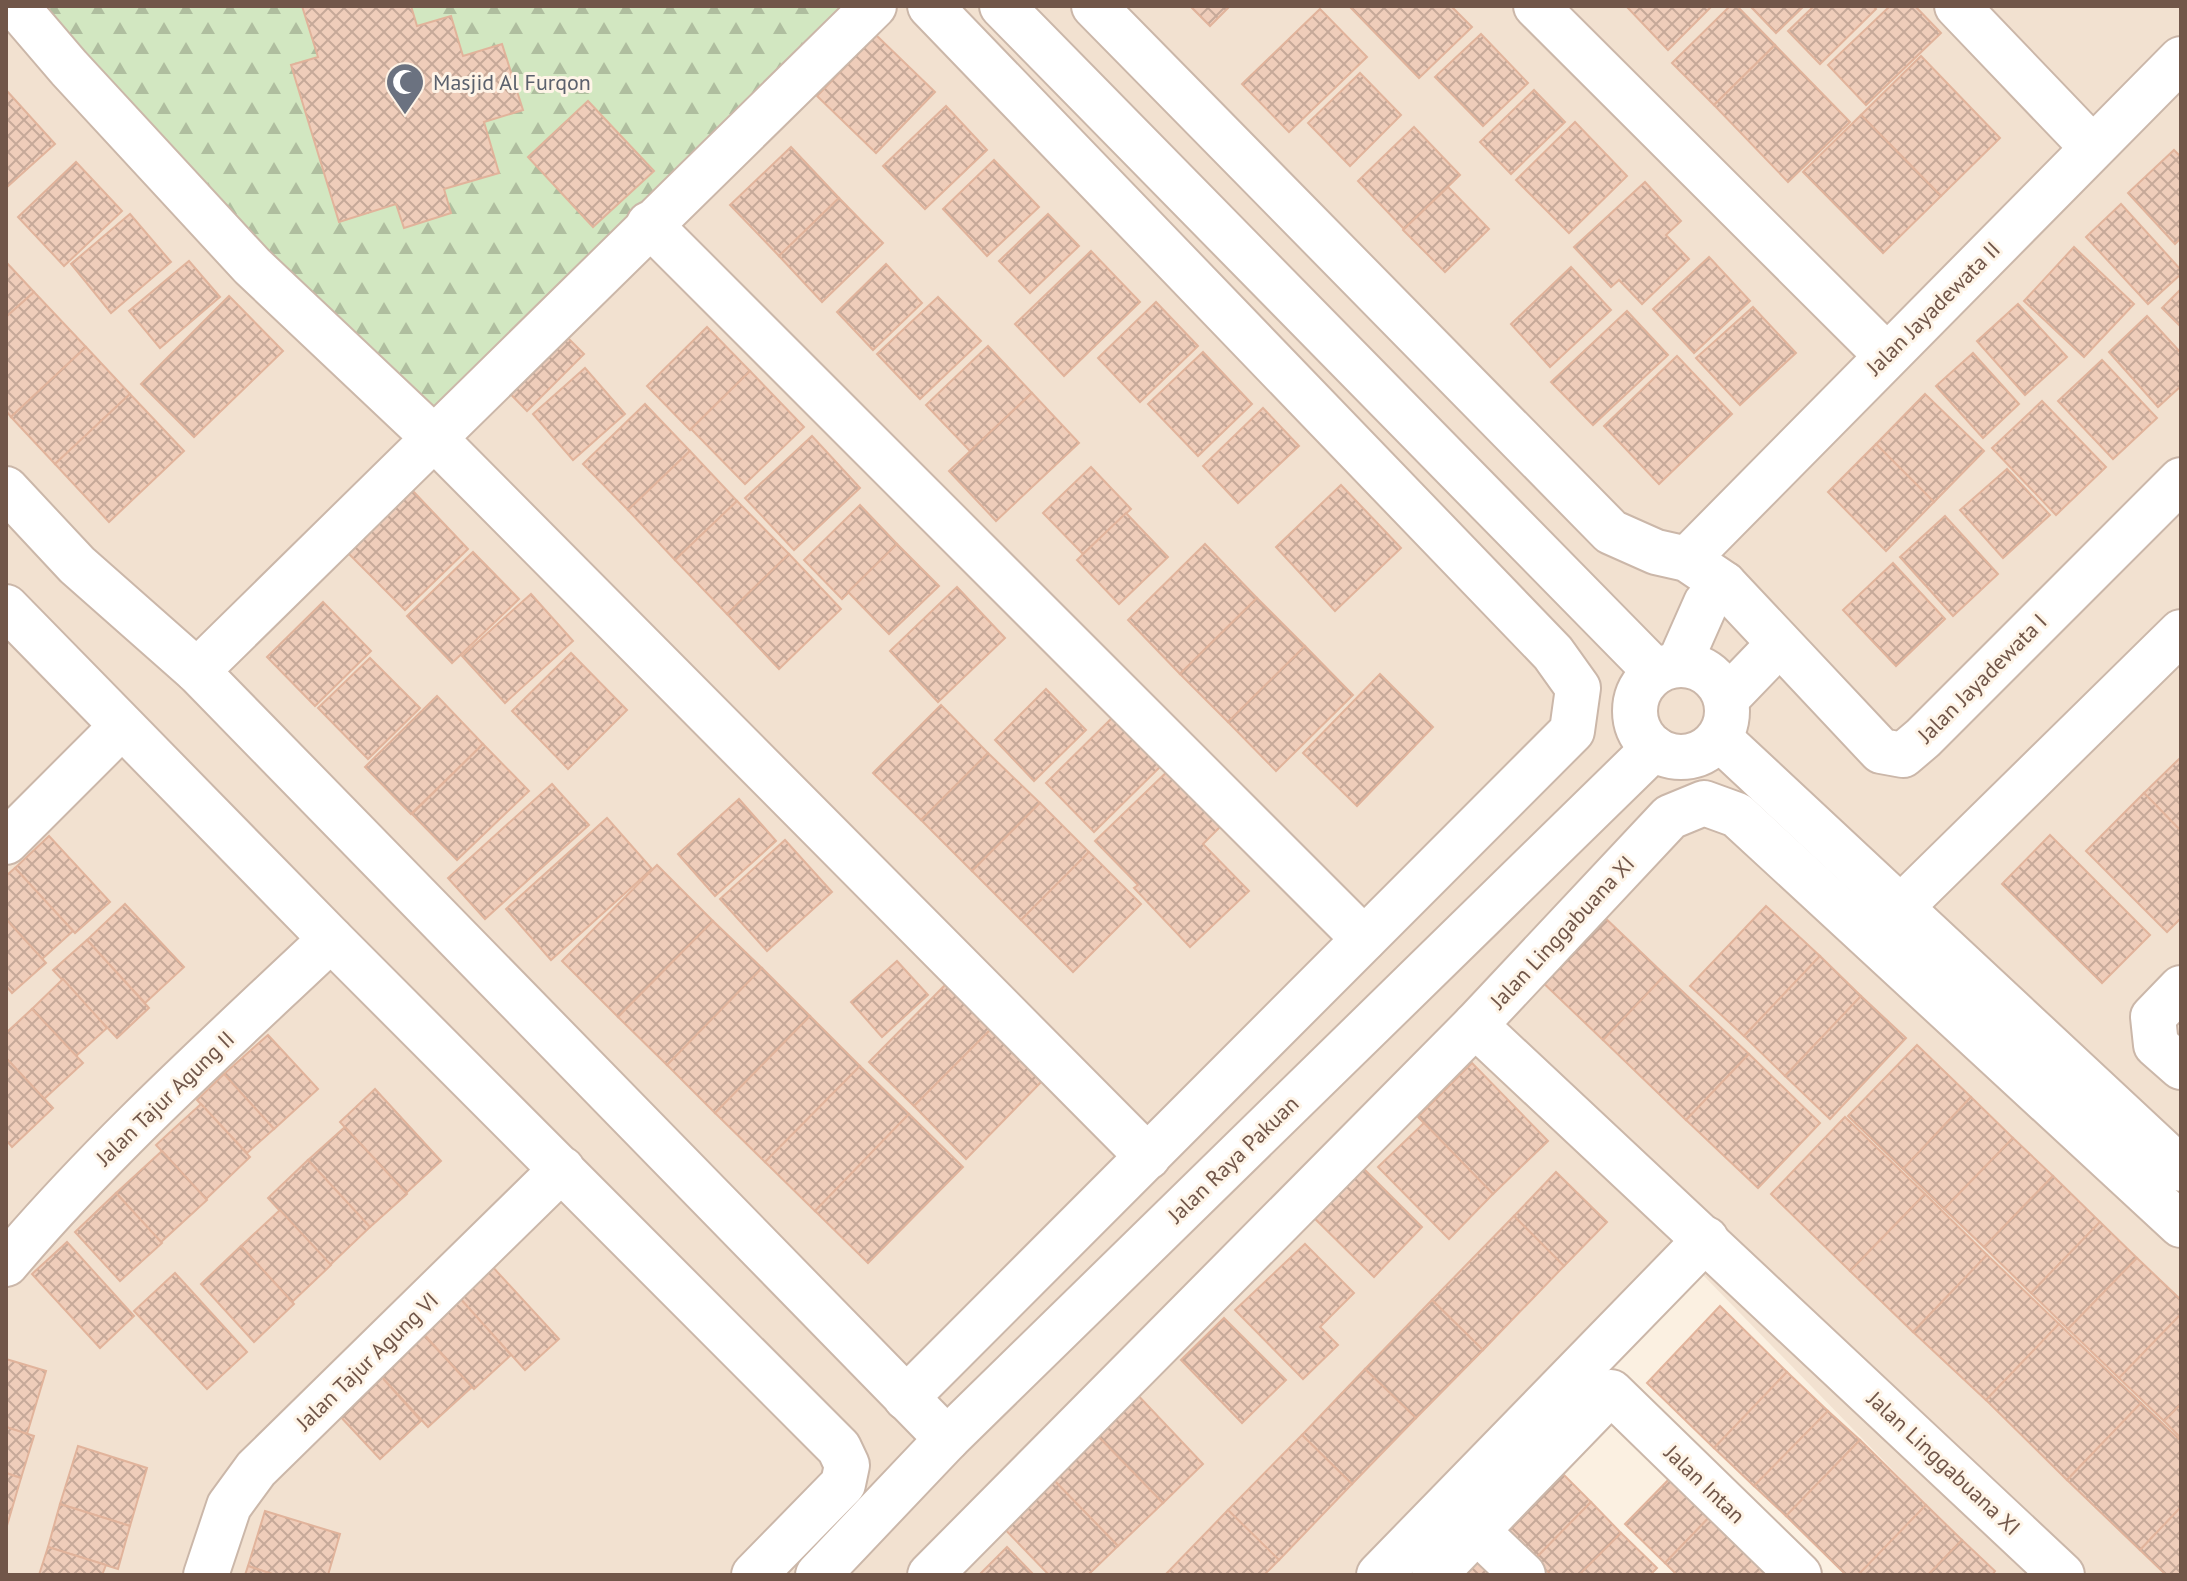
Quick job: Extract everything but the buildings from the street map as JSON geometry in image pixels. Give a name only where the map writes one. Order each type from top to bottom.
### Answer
[{"type":"street","points":[[16,6],[69,68],[252,266],[433,437],[1148,1157]]},
{"type":"street","points":[[197,671],[874,6]]},
{"type":"street","points":[[906,1398],[1572,731],[1578,688],[1553,653],[930,6]]},
{"type":"street","points":[[1002,6],[1668,668]]},
{"type":"street","points":[[1094,6],[1611,532],[1656,552],[1687,559],[1724,584],[1779,644],[1722,719],[1709,749],[1682,758],[1667,755],[1643,738],[1635,709],[1637,695],[1645,681],[1668,668],[1699,668],[1717,681],[1722,719],[1900,908],[2181,1169]]},
{"type":"street","points":[[1536,6],[1886,355]]},
{"type":"street","points":[[1957,6],[2092,147]]},
{"type":"street","name":"Jalan Jayadewata II","points":[[1687,559],[2181,59]]},
{"type":"street","points":[[649,224],[1364,939]]},
{"type":"street","name":"Jalan Jayadewata I","points":[[1779,644],[1881,751],[1903,755],[2181,480]]},
{"type":"street","points":[[6,489],[77,565],[197,671],[947,1439]]},
{"type":"street","points":[[1668,668],[1706,603],[1724,584]]},
{"type":"street","points":[[6,607],[121,727],[839,1448],[847,1465],[843,1484],[754,1575]]},
{"type":"street","points":[[1900,908],[2181,632]]},
{"type":"street","points":[[6,842],[121,727]]},
{"type":"street","name":"Jalan Raya Pakuan","points":[[818,1575],[947,1439],[1654,748]]},
{"type":"street","name":"Jalan Linggabuana XI","points":[[2062,1575],[1475,1025],[1670,817],[1704,803],[1737,815],[2181,1225]]},
{"type":"street","name":"Jalan Tajur Agung II","points":[[6,1264],[45,1217],[115,1145],[331,939]]},
{"type":"street","points":[[2169,1056],[2153,1017],[2181,988]]},
{"type":"street","points":[[930,1575],[1475,1025]]},
{"type":"street","name":"Jalan Tajur Agung VI","points":[[206,1575],[229,1506],[256,1469],[562,1169]]},
{"type":"street","points":[[1379,1575],[1706,1239]]},
{"type":"street","name":"Jalan Intan","points":[[1476,1530],[1611,1392],[1799,1575]]},
{"type":"street","points":[[1434,1575],[1476,1530],[1523,1575]]},
{"type":"shaded area","points":[[6,6],[2181,6],[2181,1575],[1995,1575],[1702,1274],[1408,1575],[6,1575]]},
{"type":"green space","points":[[19,6],[890,6],[431,448]]},
{"type":"place","name":"Masjid Al Furqon","points":[[405,116]]}]
